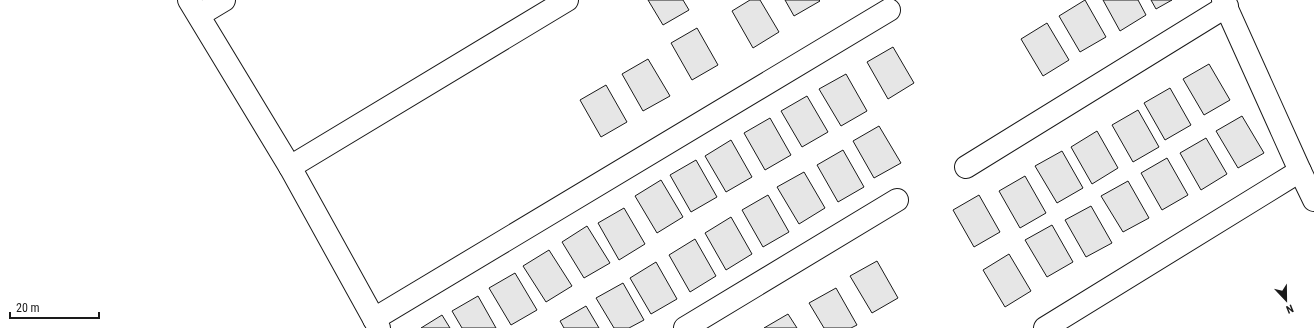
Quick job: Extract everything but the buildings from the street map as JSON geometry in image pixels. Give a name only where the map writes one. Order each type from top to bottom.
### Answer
[{"type":"street","points":[[224,0],[194,8],[290,167],[376,324],[888,10]]},
{"type":"street","points":[[290,167],[567,0]]},
{"type":"street","points":[[966,167],[1225,3],[1314,200]]},
{"type":"street","points":[[1045,328],[1300,171]]},
{"type":"street","points":[[685,328],[897,200]]}]
